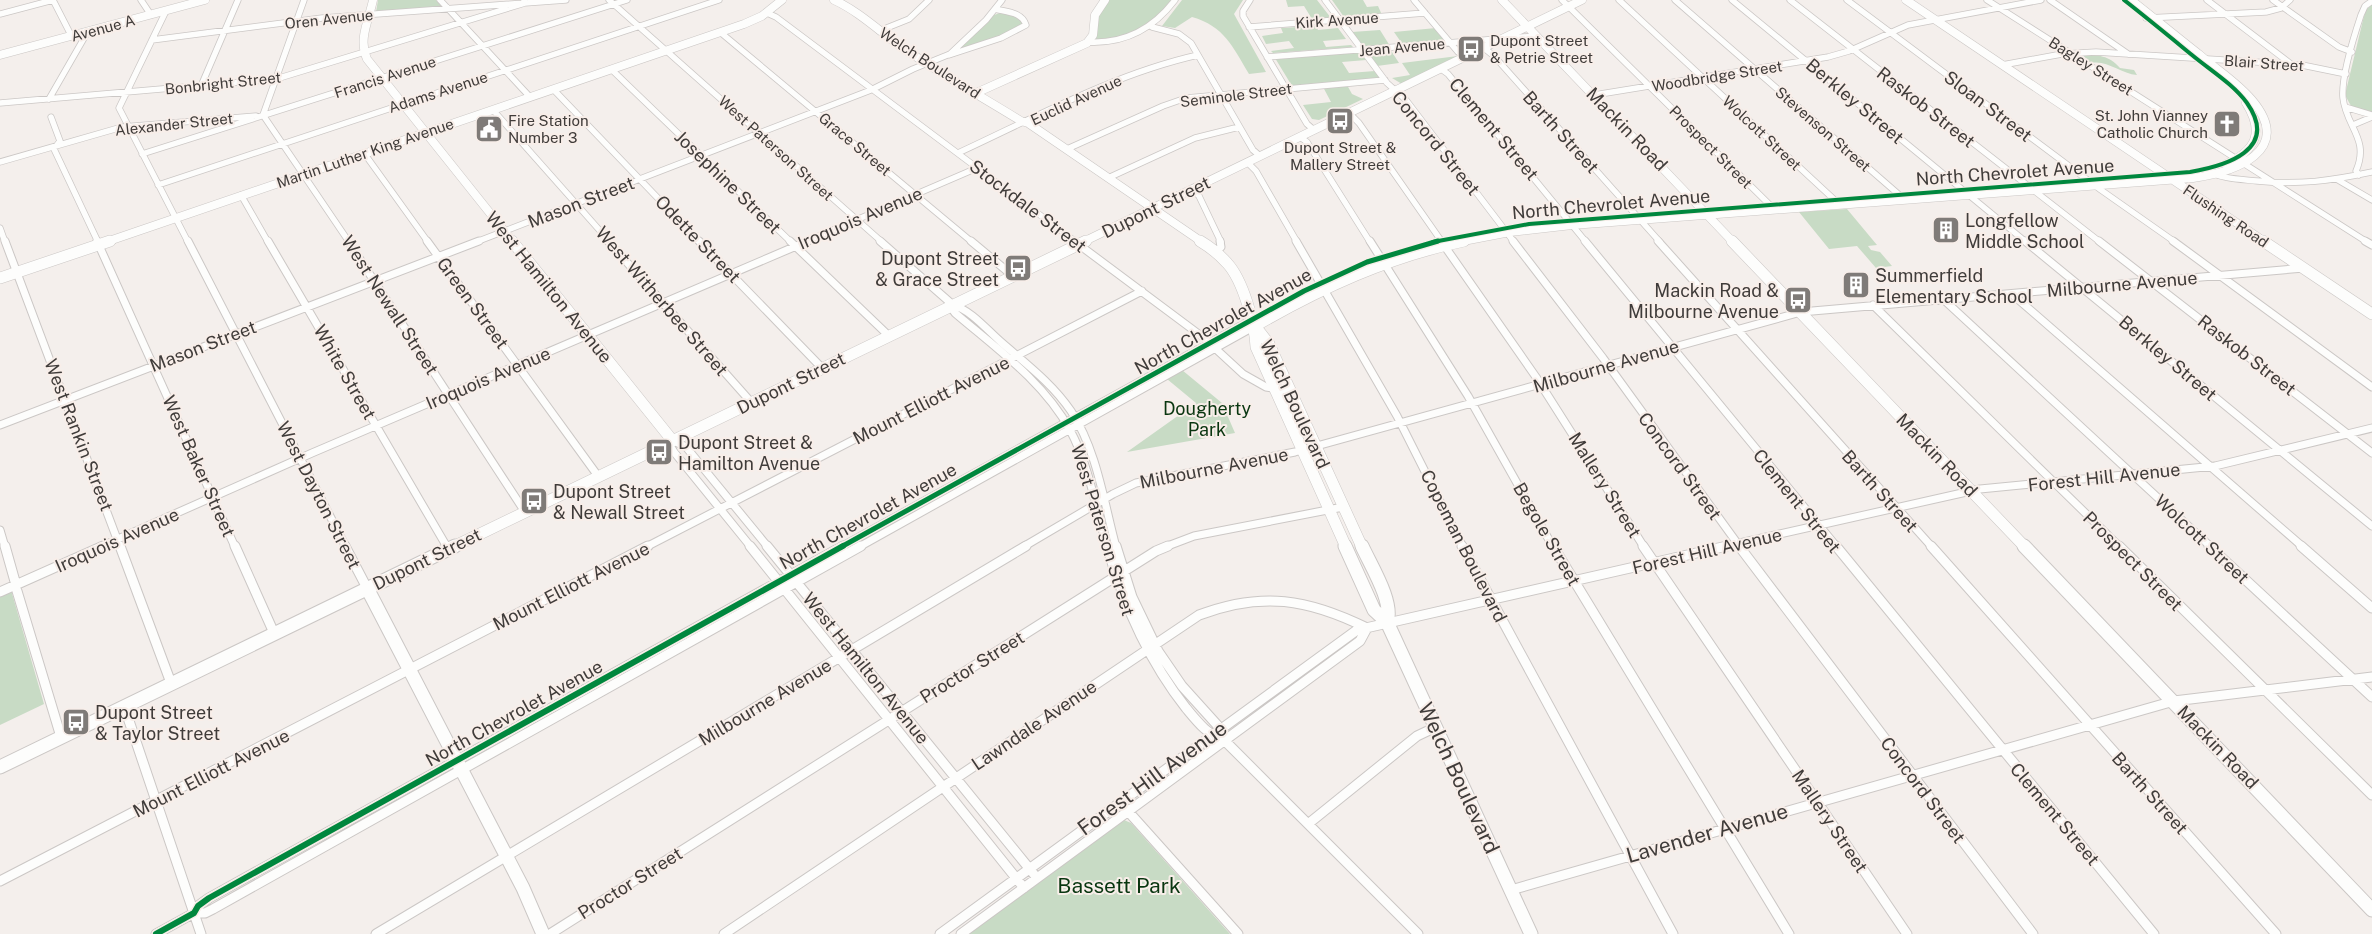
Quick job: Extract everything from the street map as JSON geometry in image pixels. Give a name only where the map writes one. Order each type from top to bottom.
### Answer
[{"type":"street","points":[[0,14],[53,0],[72,37]]},
{"type":"street","points":[[141,0],[151,15]]},
{"type":"street","name":"Avenue A","points":[[2,57],[205,0]]},
{"type":"street","points":[[201,86],[238,0]]},
{"type":"street","points":[[263,116],[304,0]]},
{"type":"street","points":[[363,53],[362,40],[373,0]]},
{"type":"street","points":[[440,0],[530,97]]},
{"type":"street","name":"Oren Avenue","points":[[152,40],[296,22],[448,8],[566,0]]},
{"type":"street","name":"Francis Avenue","points":[[142,154],[482,46],[612,2],[627,0]]},
{"type":"street","name":"Adams Avenue","points":[[158,185],[719,0]]},
{"type":"street","name":"Martin Luther King Avenue","points":[[0,278],[754,20],[767,13],[782,0]]},
{"type":"street","name":"Welch Boulevard","points":[[834,0],[847,1],[882,30],[929,63],[979,92],[1020,120],[1028,123],[1215,251],[1231,267],[1254,322],[1268,341],[1388,604],[1390,613],[1388,622]]},
{"type":"street","points":[[882,30],[909,19],[930,0]]},
{"type":"street","name":"Mason Street","points":[[0,424],[873,90],[949,55],[995,10],[1002,0]]},
{"type":"street","points":[[979,92],[1074,51],[1088,42],[1093,35],[1095,15],[1105,0]]},
{"type":"street","points":[[1088,42],[1129,35],[1152,27],[1175,0]]},
{"type":"street","points":[[1250,0],[1242,13],[1307,124],[1314,130]]},
{"type":"street","name":"Concord Street","points":[[1325,0],[1385,80],[1405,98],[1608,365],[1737,544],[2034,934]]},
{"type":"street","points":[[1414,0],[1451,43],[1466,57]]},
{"type":"street","name":"Mackin Road","points":[[1502,0],[1707,212],[2372,910]]},
{"type":"street","name":"Prospect Street","points":[[1562,0],[1772,207]]},
{"type":"street","name":"Dupont Street","points":[[0,767],[1582,0]]},
{"type":"street","name":"Wolcott Street","points":[[1618,0],[1837,202]]},
{"type":"street","name":"Stevenson Street","points":[[1675,0],[1901,197]]},
{"type":"street","name":"Berkley Street","points":[[1732,0],[2372,526]]},
{"type":"street","name":"Raskob Street","points":[[1790,0],[2028,188],[2154,282],[2372,452]]},
{"type":"street","name":"Sloan Street","points":[[1847,0],[2091,183],[2224,276],[2372,387]]},
{"type":"street","name":"Flushing Road","points":[[1906,0],[2372,314]]},
{"type":"street","name":"Bagley Street","points":[[1987,0],[2372,245]]},
{"type":"street","name":"Woodbridge Street","points":[[1594,95],[1806,61],[1853,50],[1889,32],[1935,19],[2041,0]]},
{"type":"street","points":[[2050,0],[2128,54]]},
{"type":"street","name":"North Chevrolet Avenue","points":[[194,913],[198,906],[209,898],[363,812],[459,766],[635,674],[939,503],[1068,426],[1254,322],[1322,285],[1382,260],[1442,242],[1505,230],[1571,222],[2168,177],[2209,173],[2256,157],[2266,141],[2267,126],[2262,113],[2245,92],[2124,0]]},
{"type":"street","name":"North Chevrolet Avenue","points":[[2131,0],[2150,18]]},
{"type":"street","points":[[2207,0],[2291,64]]},
{"type":"street","points":[[2273,0],[2339,47],[2352,52]]},
{"type":"street","points":[[2150,18],[2266,12],[2283,7],[2290,0]]},
{"type":"street","points":[[2359,175],[2356,171],[2365,157],[2345,107],[2342,92],[2362,10],[2372,1]]},
{"type":"street","name":"Bonbright Street","points":[[0,103],[276,80],[524,2]]},
{"type":"street","name":"West Paterson Street","points":[[612,2],[952,305],[963,309],[1052,388],[1077,421],[1088,447],[1123,571],[1136,606],[1154,644],[1184,690],[1216,732]]},
{"type":"street","points":[[949,55],[1016,32],[1026,26],[1026,21],[1020,15],[995,10]]},
{"type":"street","points":[[126,93],[166,11]]},
{"type":"street","name":"Stockdale Street","points":[[767,13],[776,17],[1142,291],[1253,380],[1276,392]]},
{"type":"street","name":"Kirk Avenue","points":[[1249,27],[1425,13]]},
{"type":"street","points":[[1152,27],[1184,37],[1198,55],[1253,151],[1260,156]]},
{"type":"street","name":"Grace Street","points":[[720,32],[1013,276]]},
{"type":"street","points":[[49,99],[87,33]]},
{"type":"street","name":"Jean Avenue","points":[[1267,58],[1537,36]]},
{"type":"street","name":"Barth Street","points":[[1484,48],[1494,56],[2276,934]]},
{"type":"street","name":"West Hamilton Avenue","points":[[363,53],[672,440],[686,447],[1038,878]]},
{"type":"street","name":"Blair Street","points":[[2002,65],[2070,53],[2128,54],[2314,66],[2346,74]]},
{"type":"street","name":"Euclid Avenue","points":[[958,153],[1028,123],[1132,74],[1163,63],[1198,55]]},
{"type":"street","name":"North Chevrolet Avenue","points":[[2200,58],[2236,92],[2252,112],[2257,126],[2256,138],[2241,162]]},
{"type":"street","name":"Josephine Street","points":[[611,69],[889,336]]},
{"type":"street","name":"Clement Street","points":[[1441,69],[1448,74],[1571,222],[2154,934]]},
{"type":"street","name":"Seminole Street","points":[[1067,150],[1173,102],[1193,97],[1385,80]]},
{"type":"street","name":"Odette Street","points":[[553,89],[822,368]]},
{"type":"street","name":"West Dayton Street","points":[[126,93],[119,108],[507,856],[543,934]]},
{"type":"street","points":[[2345,107],[2372,116]]},
{"type":"street","name":"West Witherbee Street","points":[[493,110],[751,402]]},
{"type":"street","points":[[2252,112],[2262,113]]},
{"type":"street","name":"Mallery Street","points":[[1349,113],[1357,120],[1541,384],[1655,563],[1907,934]]},
{"type":"street","name":"Alexander Street","points":[[0,162],[128,126],[263,116]]},
{"type":"street","name":"West Newall Street","points":[[263,116],[304,174],[525,512]]},
{"type":"street","points":[[2353,126],[2372,116]]},
{"type":"street","points":[[51,117],[60,141],[57,145]]},
{"type":"street","points":[[1108,178],[1195,138],[1239,127]]},
{"type":"street","name":"Begole Street","points":[[1300,137],[1307,142],[1472,403],[1573,581],[1788,934]]},
{"type":"street","name":"West Baker Street","points":[[57,145],[54,149],[154,365],[274,633]]},
{"type":"street","name":"Green Street","points":[[364,153],[598,476]]},
{"type":"street","name":"Copeman Boulevard","points":[[1247,162],[1256,171],[1401,423],[1490,599],[1673,934]]},
{"type":"street","name":"Iroquois Avenue","points":[[0,592],[17,588],[300,458],[977,168]]},
{"type":"street","points":[[2209,173],[2222,178],[2310,184],[2372,172]]},
{"type":"street","points":[[2338,180],[2372,200]]},
{"type":"street","points":[[1192,189],[1199,196],[1221,246],[1215,251]]},
{"type":"street","name":"White Street","points":[[241,195],[448,549]]},
{"type":"street","name":"West Rankin Street","points":[[0,228],[171,683]]},
{"type":"street","points":[[1203,243],[1217,236]]},
{"type":"street","name":"Milbourne Avenue","points":[[376,934],[1128,486],[1150,479],[1302,451],[1801,312],[2304,268]]},
{"type":"street","name":"Mount Elliott Avenue","points":[[0,881],[1142,291]]},
{"type":"street","points":[[2012,294],[2372,608]]},
{"type":"street","name":"Wolcott Street","points":[[1943,299],[2372,697]]},
{"type":"street","name":"West Paterson Street","points":[[952,305],[955,313],[1043,392],[1068,426],[1080,452],[1114,577],[1126,609],[1146,650],[1175,695],[1216,732],[1418,934]]},
{"type":"street","name":"Prospect Street","points":[[1873,305],[2372,795]]},
{"type":"street","name":"Welch Boulevard","points":[[1254,322],[1256,347],[1328,510],[1371,605],[1388,622],[1531,934]]},
{"type":"street","points":[[1276,392],[1290,391]]},
{"type":"street","name":"North Chevrolet Avenue","points":[[156,934],[194,913],[210,910],[368,823],[629,664],[932,496],[1068,426]]},
{"type":"street","name":"Forest Hill Avenue","points":[[940,934],[1351,633],[1388,622],[1972,491],[2210,466],[2372,428]]},
{"type":"street","name":"West Hamilton Avenue","points":[[672,440],[673,450],[1024,888]]},
{"type":"street","points":[[932,496],[939,503]]},
{"type":"street","name":"Proctor Street","points":[[550,934],[1160,549],[1189,537],[1343,507]]},
{"type":"street","points":[[0,530],[61,737]]},
{"type":"street","name":"Lawndale Avenue","points":[[724,934],[1154,644],[1205,613],[1228,605],[1253,600],[1285,600],[1315,606],[1338,614],[1367,628]]},
{"type":"street","name":"Forest Hill Avenue","points":[[961,934],[1360,641],[1367,628]]},
{"type":"street","points":[[629,664],[635,674]]},
{"type":"street","name":"Lavender Avenue","points":[[1511,890],[2174,701],[2372,677]]},
{"type":"street","points":[[124,706],[201,934]]},
{"type":"street","points":[[1308,824],[1417,736],[1436,727]]},
{"type":"street","points":[[1119,802],[1238,934]]},
{"type":"street","points":[[363,812],[368,823]]},
{"type":"green space","points":[[378,0],[436,0],[442,7],[376,12]]},
{"type":"green space","points":[[1108,0],[1171,0],[1157,19],[1144,28],[1111,39],[1095,40],[1096,19]]},
{"type":"green space","points":[[1182,0],[1243,0],[1234,14],[1266,72],[1249,74],[1232,46],[1220,32],[1203,21],[1192,17],[1175,28],[1162,26]]},
{"type":"green space","points":[[1286,0],[1317,0],[1331,18],[1312,19],[1304,6],[1288,7]]},
{"type":"green space","points":[[1332,0],[1363,0],[1367,7],[1378,6],[1382,15],[1344,17]]},
{"type":"green space","points":[[2372,4],[2372,113],[2351,106],[2345,95],[2363,20],[2366,10]]},
{"type":"green space","points":[[1000,13],[1020,17],[1023,26],[965,50],[959,48],[994,15]]},
{"type":"green space","points":[[1316,26],[1318,30],[1338,28],[1346,39],[1323,41],[1326,47],[1351,45],[1353,47],[1273,53],[1271,51],[1294,48],[1289,41],[1266,44],[1262,36],[1283,33],[1281,28]]},
{"type":"green space","points":[[1436,28],[1444,39],[1442,42],[1403,45],[1394,32]]},
{"type":"green space","points":[[1380,30],[1390,46],[1364,48],[1352,32]]},
{"type":"green space","points":[[1390,49],[1399,63],[1377,66],[1367,53]]},
{"type":"green space","points":[[1360,52],[1366,60],[1342,62],[1349,73],[1375,71],[1381,78],[1292,86],[1275,58]]},
{"type":"green space","points":[[2082,55],[2107,58],[2120,68],[2134,70],[2137,75],[2103,63],[2092,63]]},
{"type":"green space","points":[[1458,56],[1402,84],[1392,78],[1410,75],[1402,63]]},
{"type":"green space","points":[[1347,85],[1352,94],[1363,99],[1319,120],[1312,119],[1303,105],[1331,102],[1323,87]]},
{"type":"green space","points":[[1847,209],[1877,245],[1868,246],[1871,250],[1880,252],[1892,266],[1876,268],[1857,246],[1829,249],[1799,212]]},
{"type":"green space","name":"Dougherty Park","points":[[1182,370],[1222,403],[1235,433],[1127,452],[1196,403],[1167,379]]},
{"type":"green space","points":[[11,590],[44,704],[0,725],[0,595]]},
{"type":"green space","name":"Bassett Park","points":[[1124,820],[1131,823],[1230,934],[969,934]]},
{"type":"cycle path","points":[[156,934],[194,913],[198,906],[209,898],[1290,298],[1367,262],[1436,241],[1482,231],[1529,224],[2190,172],[2211,169],[2229,163],[2243,155],[2253,145],[2257,133],[2255,119],[2246,103],[2230,86],[2124,0]]},
{"type":"place","name":"Dupont Street & Petrie Street","points":[[1471,49]]},
{"type":"place","name":"Dupont Street & Mallery Street","points":[[1340,121]]},
{"type":"place","name":"St. John Vianney Catholic Church","points":[[2227,124]]},
{"type":"place","name":"Fire Station Number 3","points":[[489,129]]},
{"type":"place","name":"Longfellow Middle School","points":[[1946,230]]},
{"type":"place","name":"Dupont Street & Grace Street","points":[[1018,268]]},
{"type":"place","name":"Summerfield Elementary School","points":[[1856,285]]},
{"type":"place","name":"Mackin Road & Milbourne Avenue","points":[[1798,300]]},
{"type":"place","name":"Dupont Street & Hamilton Avenue","points":[[659,452]]},
{"type":"place","name":"Dupont Street & Newall Street","points":[[534,501]]},
{"type":"place","name":"Dupont Street & Taylor Street","points":[[76,722]]}]
